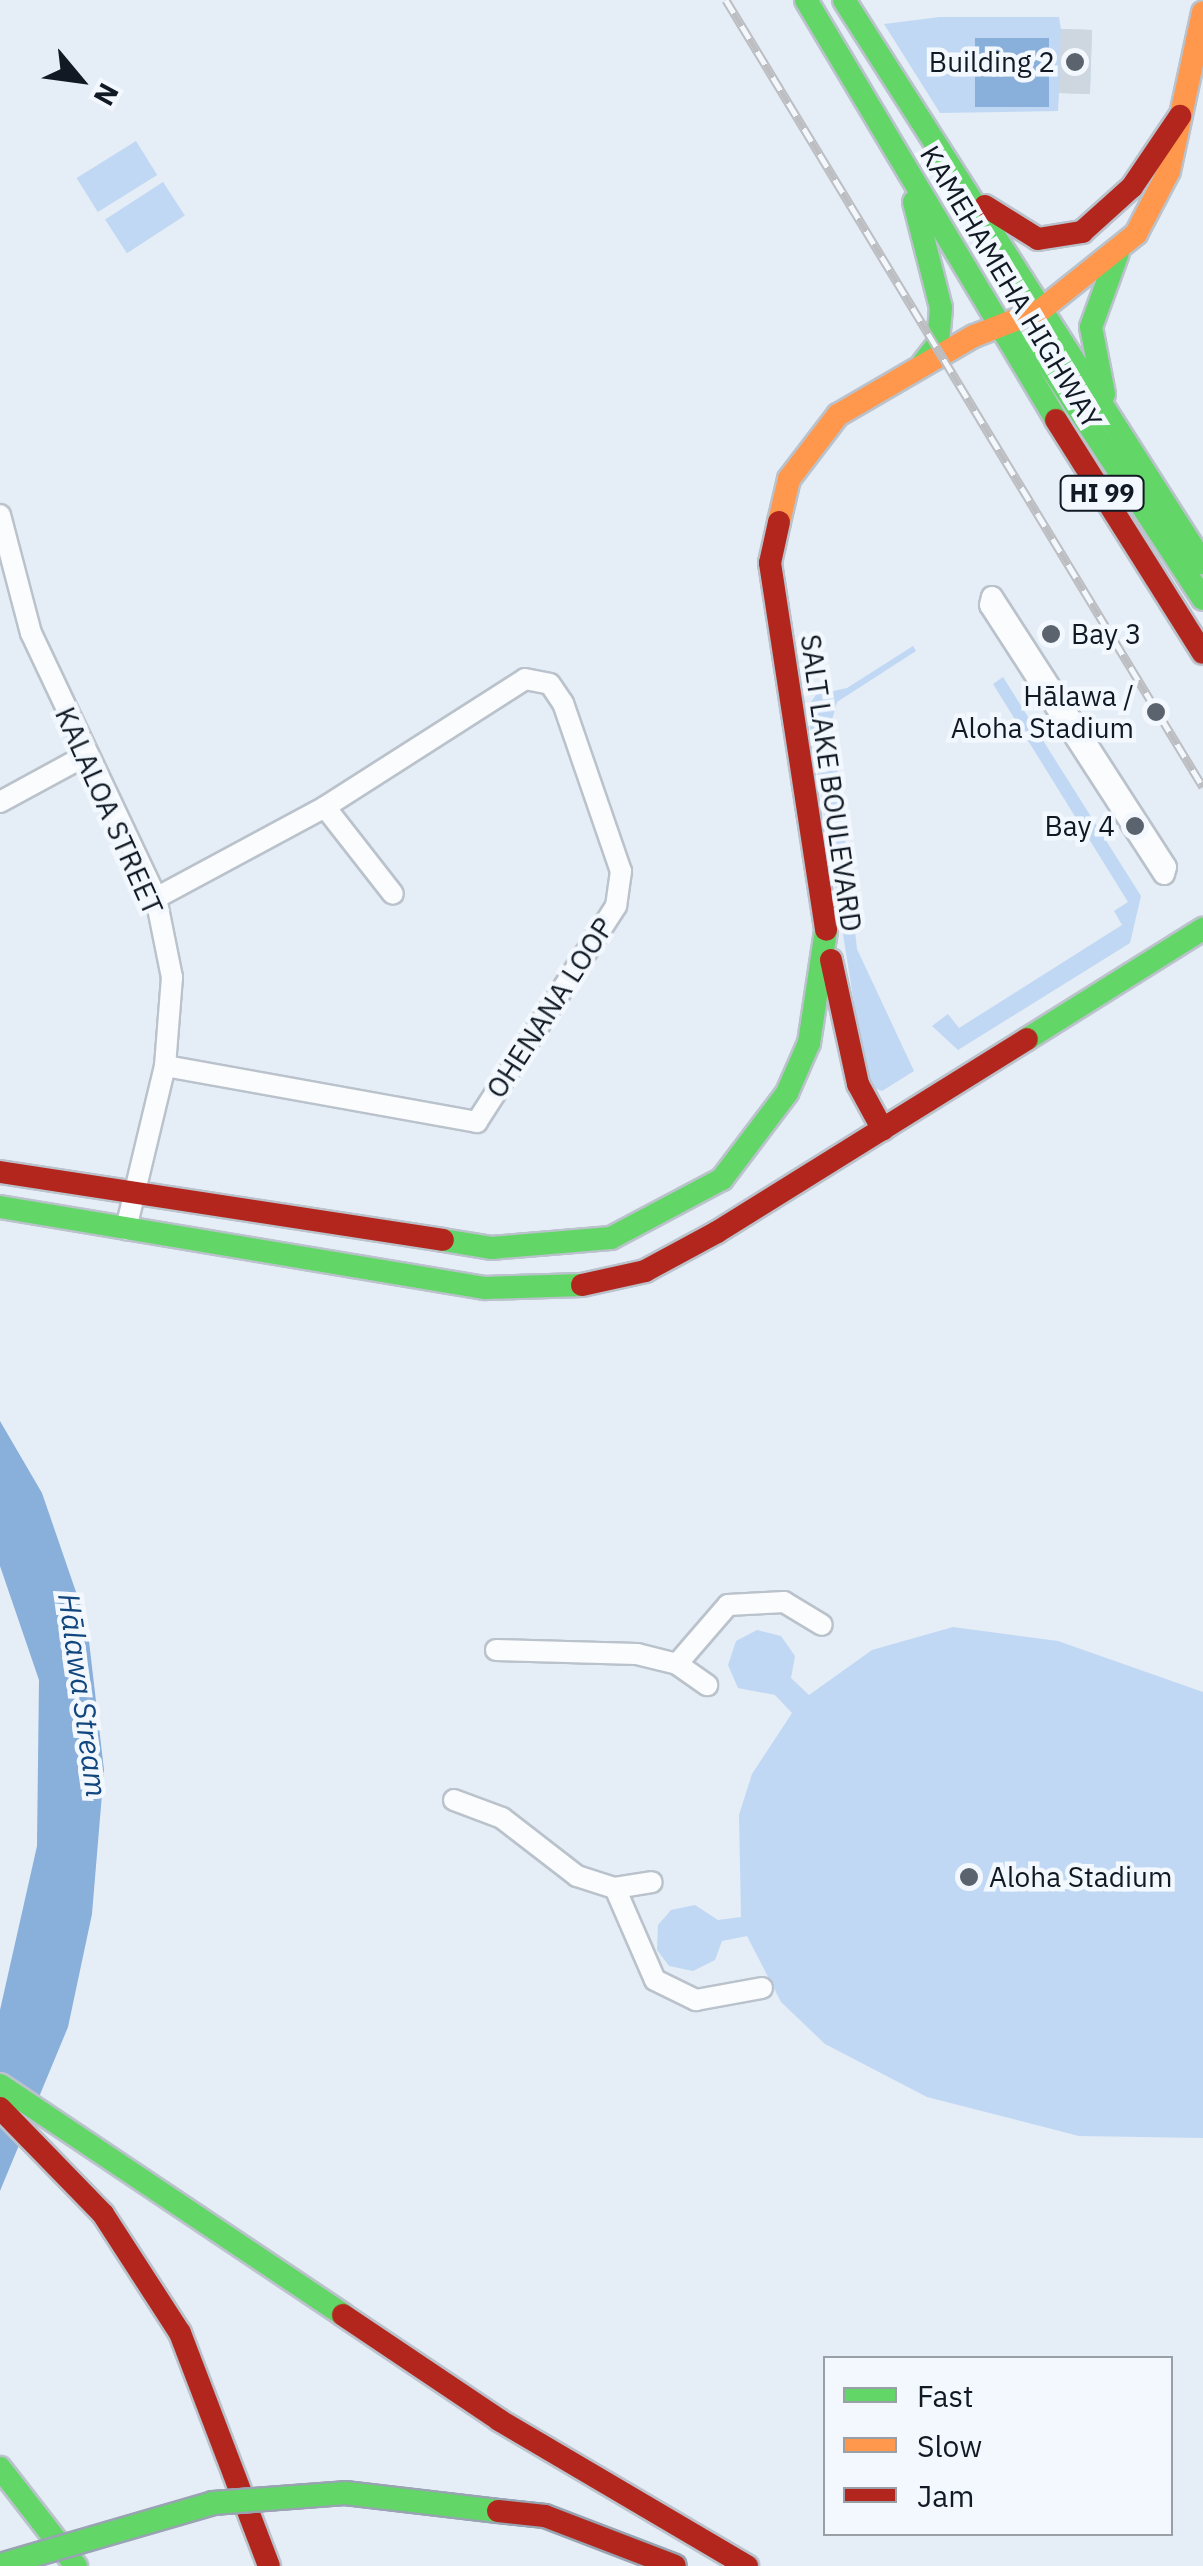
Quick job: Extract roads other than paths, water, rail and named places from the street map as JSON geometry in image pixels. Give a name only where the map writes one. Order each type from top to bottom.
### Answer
[{"type":"main road","name":"KAMEHAMEHA HIGHWAY","points":[[806,0],[1000,332],[1203,653]]},
{"type":"main road","name":"KAMEHAMEHA HIGHWAY","points":[[844,0],[1203,563]]},
{"type":"main road","points":[[1120,434],[1099,382],[1091,328],[1118,253],[1160,196],[1188,90],[1203,13]]},
{"type":"main road","points":[[965,190],[1019,234],[1082,232],[1132,188],[1180,116]]},
{"type":"main road","points":[[907,175],[941,308],[940,336],[923,363]]},
{"type":"main road","name":"SALT LAKE BOULEVARD","points":[[0,1172],[492,1248],[611,1238],[722,1179],[787,1093],[809,1042],[827,935],[770,563],[777,514],[789,480],[838,415],[974,336],[1000,332],[1042,310],[1118,253]]},
{"type":"main road","points":[[1000,332],[1029,342],[1048,363],[1203,598]]},
{"type":"main road","points":[[0,1208],[485,1288],[576,1287],[679,1254],[1203,929]]},
{"type":"main road","points":[[827,935],[849,1053],[882,1130]]},
{"type":"main road","points":[[0,2085],[58,2120],[499,2420],[747,2566]]},
{"type":"main road","points":[[0,2108],[46,2152],[127,2245],[180,2333],[261,2528],[269,2566]]},
{"type":"main road","points":[[0,2468],[76,2566]]},
{"type":"main road","points":[[1,2564],[213,2503],[345,2493],[545,2516],[675,2566]]},
{"type":"street","name":"KALALOA STREET","points":[[0,515],[30,632],[83,756],[156,898],[172,976],[165,1066],[139,1194],[126,1229]]},
{"type":"street","points":[[1000,599],[1166,867],[1164,874],[990,605],[1000,599]]},
{"type":"street","name":"OHENANA LOOP","points":[[156,898],[325,807],[525,679],[550,684],[612,833],[621,871],[616,906],[477,1122],[165,1066]]},
{"type":"street","points":[[0,802],[83,756]]},
{"type":"street","points":[[325,807],[393,894]]},
{"type":"street","points":[[677,1664],[728,1605],[784,1602],[822,1625]]},
{"type":"street","points":[[496,1650],[603,1652],[677,1664],[707,1686]]},
{"type":"street","points":[[454,1800],[502,1818],[577,1876],[615,1888],[652,1882]]},
{"type":"street","points":[[615,1888],[654,1980],[696,2000],[762,1988]]},
{"type":"water","points":[[975,38],[1049,38],[1049,107],[975,107]]},
{"type":"water","name":"Hālawa Stream","points":[[0,1421],[42,1493],[87,1624],[104,1770],[92,1914],[68,2027],[0,2191],[0,2010],[37,1846],[39,1680],[0,1566]]},
{"type":"railway","points":[[726,0],[1203,787]]},
{"type":"place","name":"Building 2","points":[[1075,62]]},
{"type":"place","name":"Bay 3","points":[[1051,634]]},
{"type":"place","name":"Hālawa / Aloha Stadium","points":[[1156,712]]},
{"type":"place","name":"Bay 4","points":[[1135,826]]},
{"type":"place","name":"Aloha Stadium","points":[[969,1877]]}]
